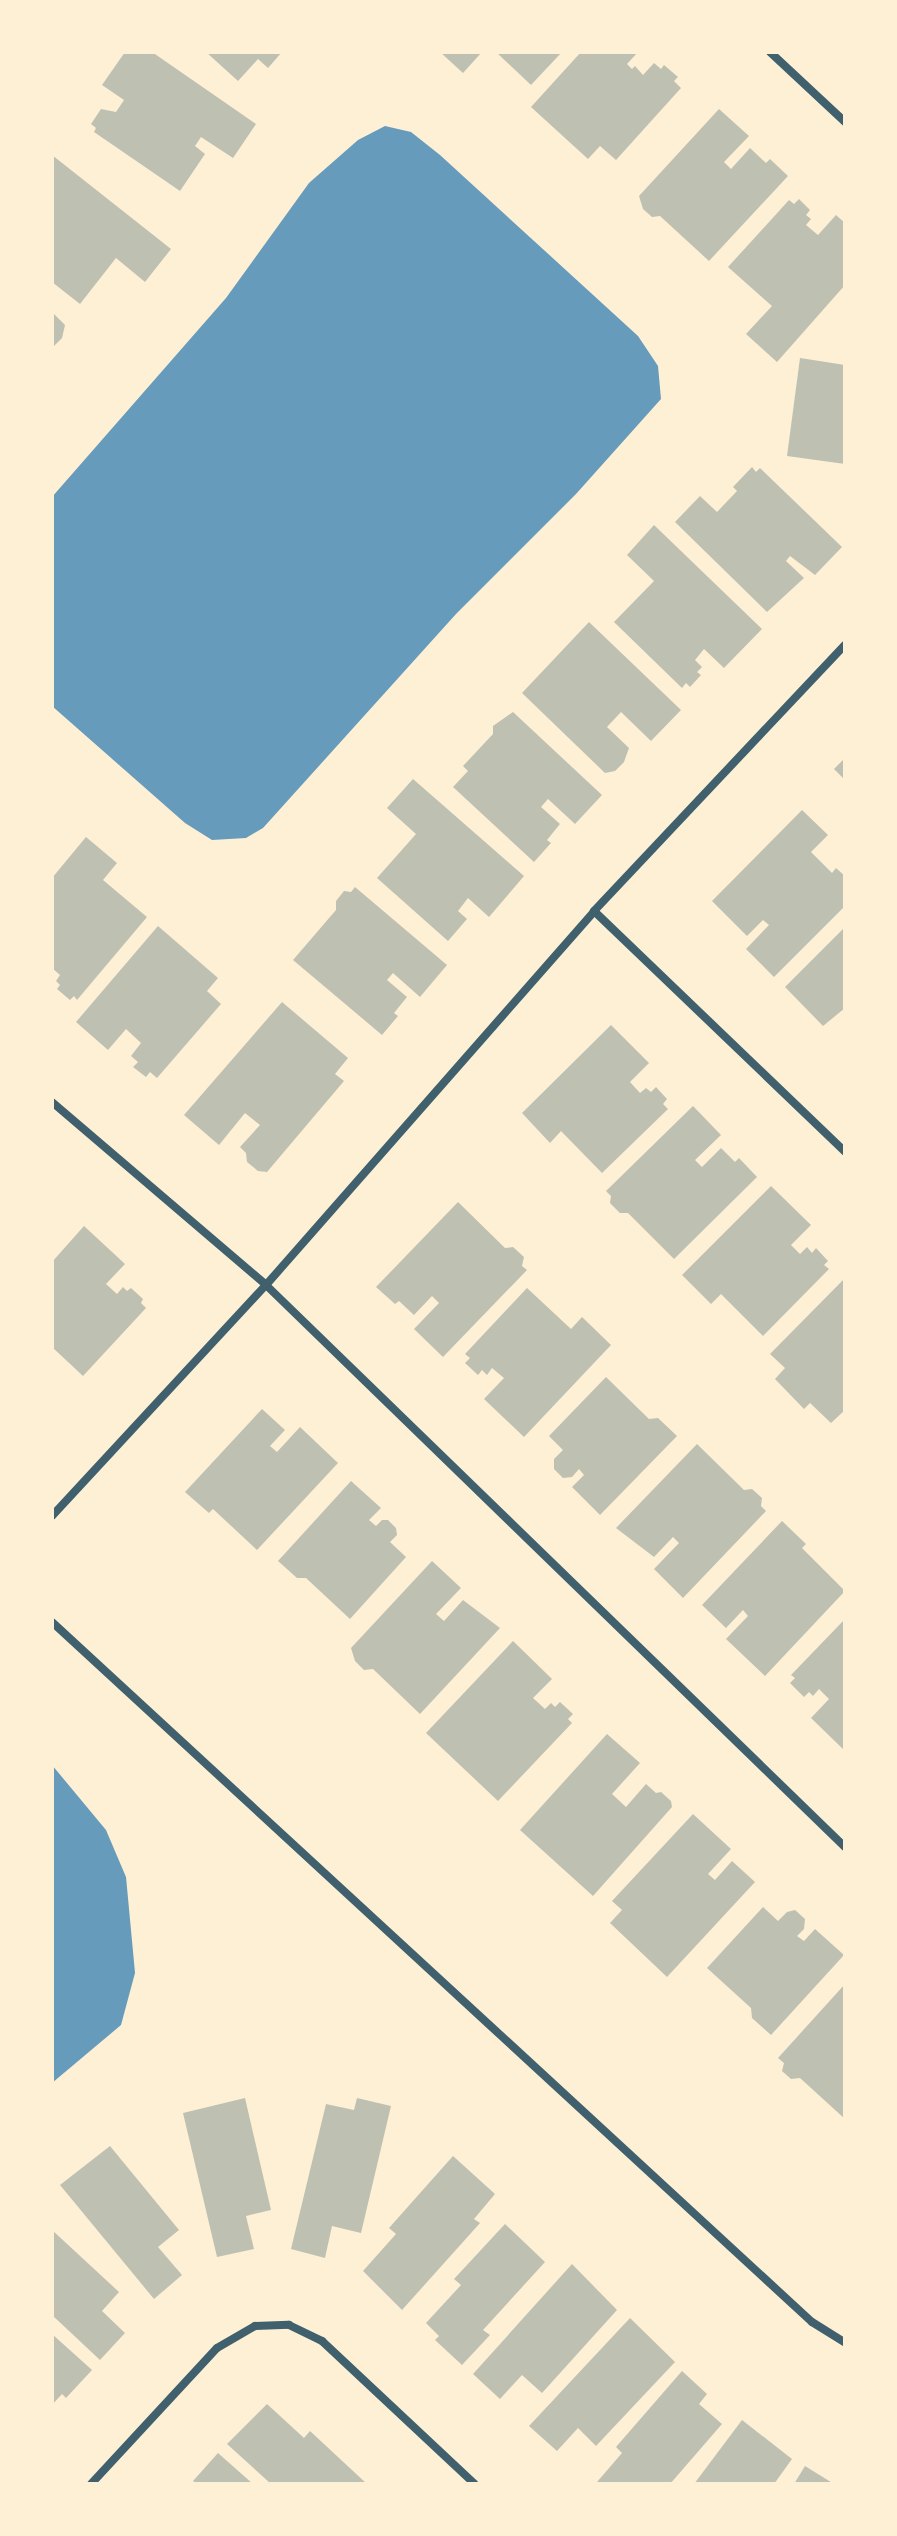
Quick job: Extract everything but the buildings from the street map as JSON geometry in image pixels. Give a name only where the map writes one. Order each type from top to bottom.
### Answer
[{"type":"street","points":[[770,52],[845,122]]},
{"type":"street","points":[[52,1516],[266,1285],[594,911],[845,645]]},
{"type":"street","points":[[594,911],[845,1152]]},
{"type":"street","points":[[52,1102],[266,1285],[845,1847]]},
{"type":"street","points":[[52,1622],[812,2322],[845,2343]]},
{"type":"street","points":[[91,2484],[217,2348],[255,2326],[289,2325],[322,2341],[475,2484]]},
{"type":"water","points":[[385,126],[411,132],[440,155],[638,336],[658,366],[661,399],[576,494],[456,614],[263,828],[246,838],[212,840],[185,823],[52,706],[52,497],[226,298],[309,183],[358,140]]},
{"type":"water","points":[[52,1765],[106,1830],[126,1877],[135,1973],[121,2025],[52,2083]]}]
